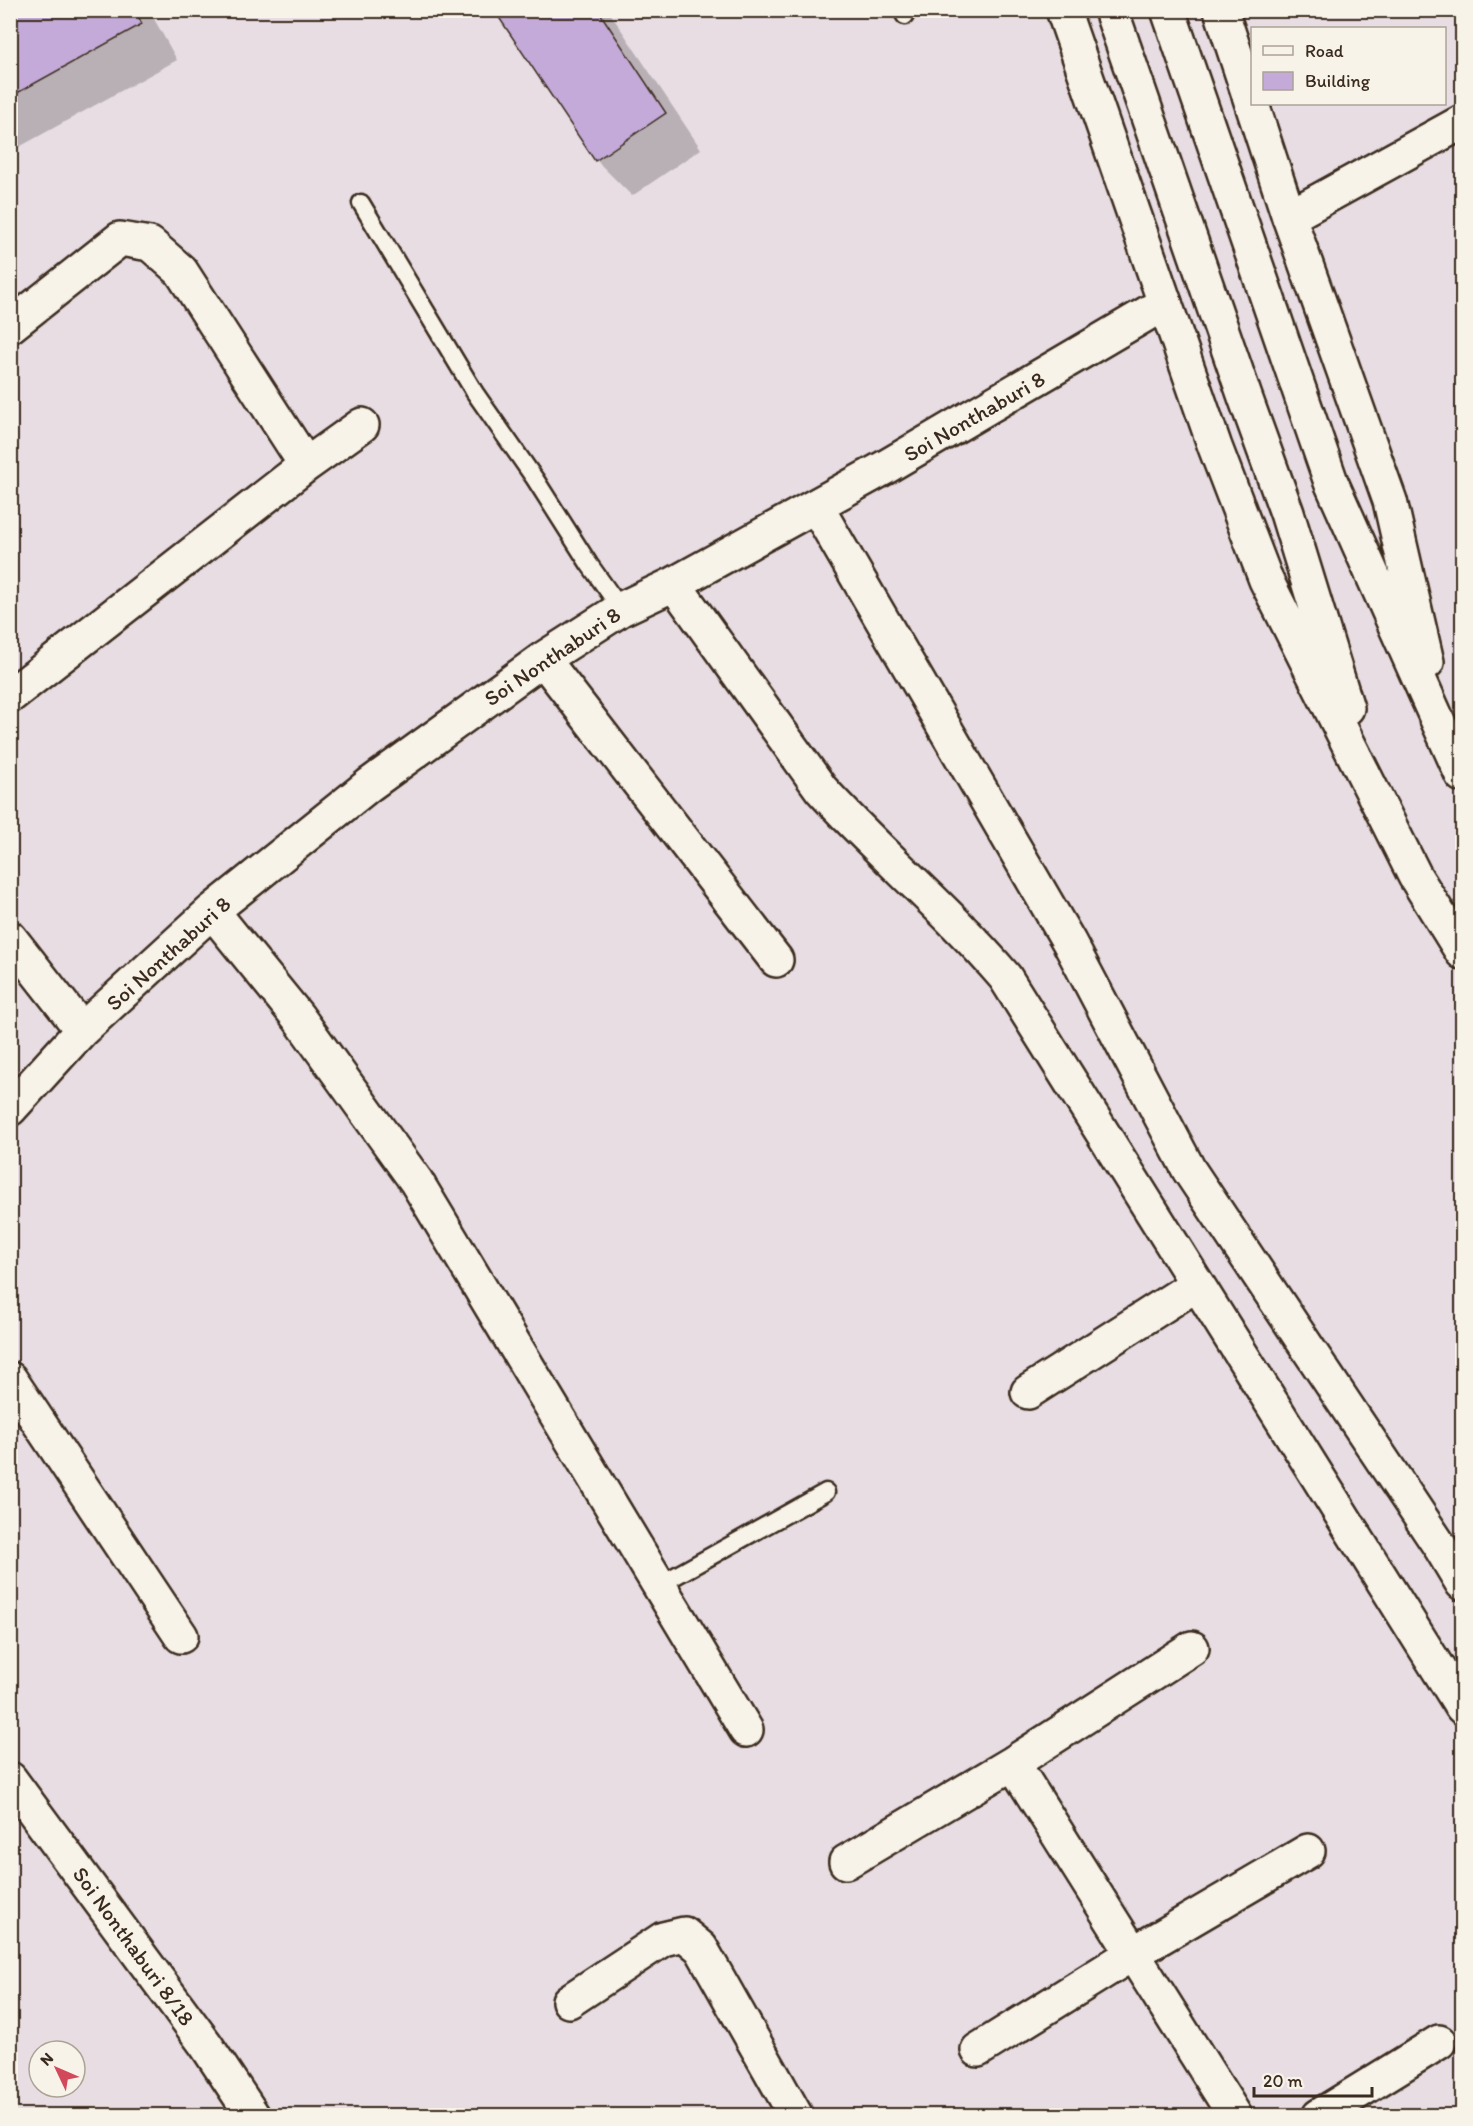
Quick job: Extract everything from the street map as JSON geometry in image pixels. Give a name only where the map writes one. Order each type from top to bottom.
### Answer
[{"type":"street","points":[[1063,10],[1215,447],[1266,580],[1415,876],[1462,952]]},
{"type":"street","points":[[1112,10],[1287,513],[1375,798]]},
{"type":"street","points":[[1168,10],[1331,482],[1462,775]]},
{"type":"street","points":[[1221,10],[1251,101]]},
{"type":"street","points":[[1252,105],[1289,217],[1390,501],[1444,734]]},
{"type":"street","points":[[1289,217],[1462,122]]},
{"type":"street","points":[[10,326],[120,239],[150,244],[181,271],[306,465]]},
{"type":"street","name":"Soi Nonthaburi 8","points":[[10,1109],[82,1030],[212,911],[369,785],[543,658],[621,609],[674,584],[816,507],[1165,303]]},
{"type":"street","points":[[10,696],[306,465],[362,425]]},
{"type":"street","points":[[816,507],[1069,942],[1189,1170],[1442,1548],[1462,1583]]},
{"type":"street","points":[[674,584],[821,789],[848,819],[970,936],[1005,977],[1462,1707]]},
{"type":"street","points":[[543,658],[776,960]]},
{"type":"street","points":[[212,911],[298,1017],[416,1181],[746,1730]]},
{"type":"street","points":[[10,938],[82,1030]]},
{"type":"street","points":[[1028,1392],[1197,1284]]},
{"type":"street","points":[[10,1379],[180,1636]]},
{"type":"street","points":[[846,1862],[1013,1763],[1192,1648]]},
{"type":"street","points":[[1013,1763],[1235,2115]]},
{"type":"street","name":"Soi Nonthaburi 8/18","points":[[10,1779],[206,2044],[253,2115]]},
{"type":"street","points":[[978,2050],[1132,1954],[1308,1851]]},
{"type":"street","points":[[568,2001],[663,1939],[684,1934],[700,1948],[796,2115]]},
{"type":"street","points":[[1319,2115],[1439,2042]]},
{"type":"lane","points":[[361,203],[475,393],[621,609]]},
{"type":"lane","points":[[659,1585],[826,1492]]},
{"type":"building","points":[[10,10],[135,10],[142,24],[10,97]]},
{"type":"building","points":[[494,10],[598,10],[666,113],[595,161]]}]
